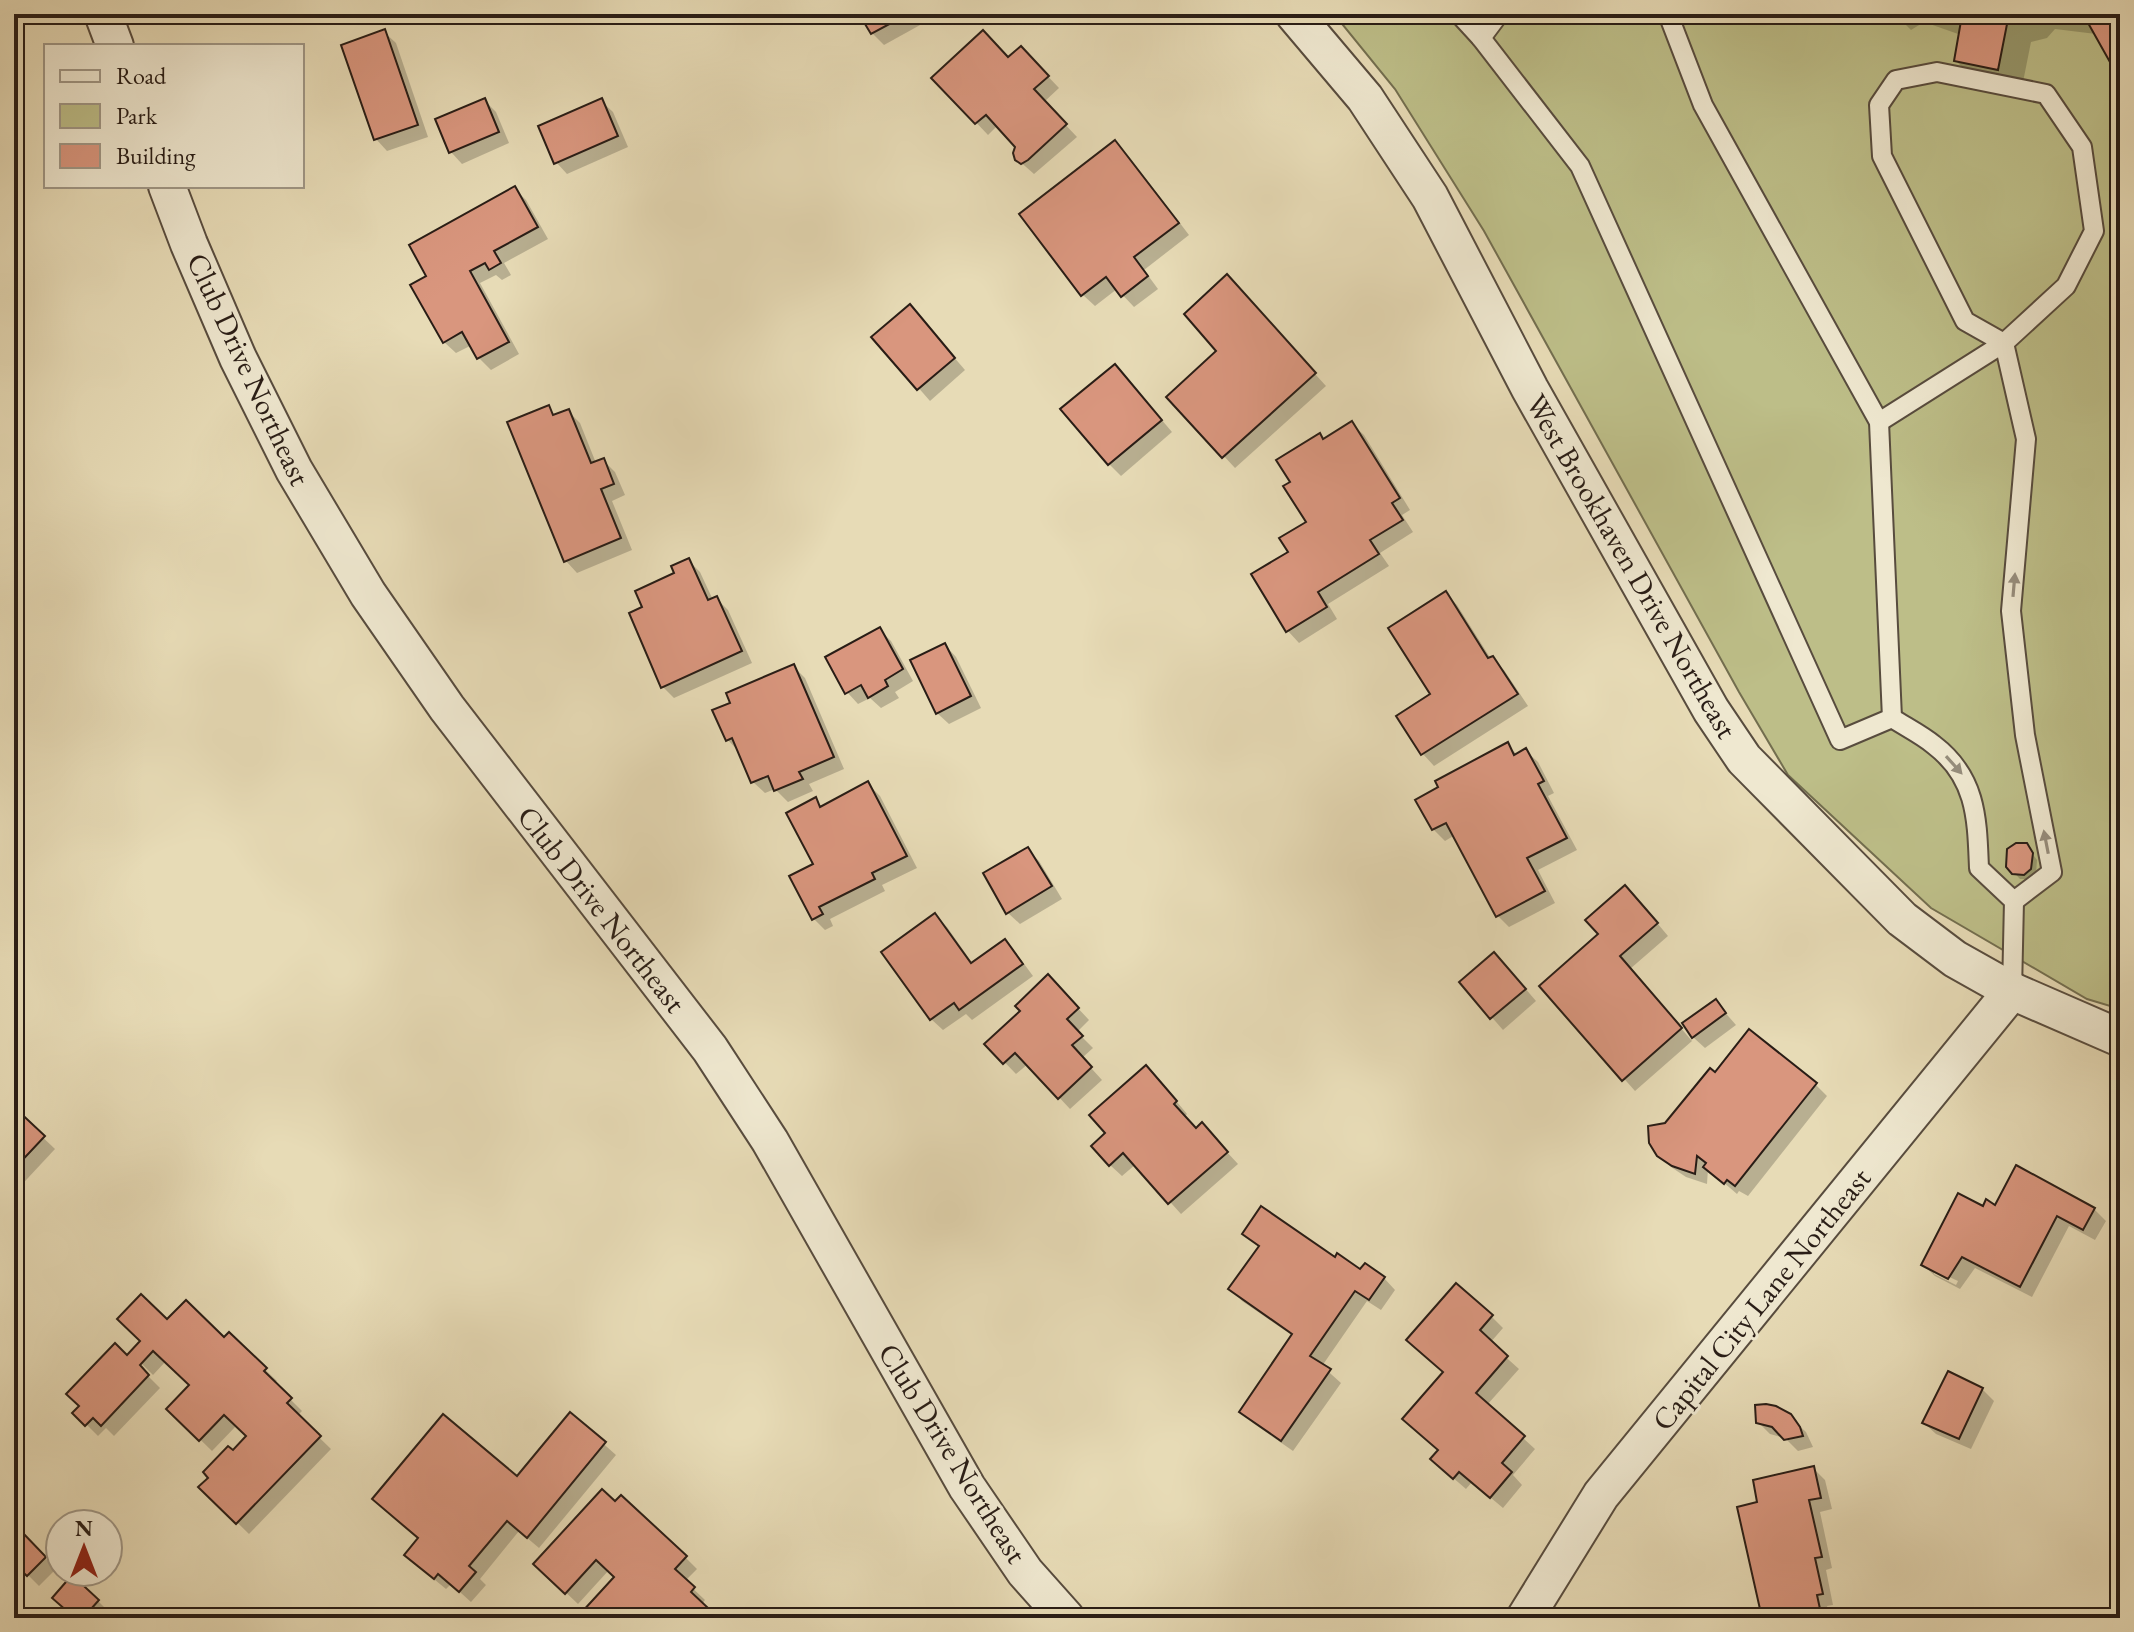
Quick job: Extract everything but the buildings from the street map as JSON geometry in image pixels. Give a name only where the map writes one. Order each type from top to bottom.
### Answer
[{"type":"street","points":[[103,14],[114,44]]},
{"type":"street","name":"West Brookhaven Drive Northeast","points":[[1294,14],[1365,98],[1430,197],[1538,402],[1711,710],[1744,759],[1902,919],[1955,959],[2012,991],[2120,1038]]},
{"type":"street","name":"Club Drive Northeast","points":[[168,188],[238,358],[294,470],[368,594],[447,708],[710,1049],[770,1141],[967,1487],[1025,1572],[1066,1618]]},
{"type":"street","name":"Capital City Lane Northeast","points":[[1525,1618],[1601,1495],[2012,991]]},
{"type":"lane","points":[[1459,14],[1580,166],[1840,740],[1892,718]]},
{"type":"lane","points":[[1481,38],[1499,14]]},
{"type":"lane","points":[[1668,14],[1703,105],[1879,422],[1892,718]]},
{"type":"lane","points":[[1879,422],[2004,343],[2066,286],[2094,231],[2082,147],[2046,94],[1937,72],[1896,80],[1879,105],[1882,156],[1965,321],[2004,343],[2026,439],[2011,611],[2025,735],[2052,872],[2014,901]]},
{"type":"lane","points":[[1892,718],[1935,745],[1962,774],[1977,815],[1979,868],[2014,901],[2012,991]]},
{"type":"path","points":[[2120,606],[2117,714],[2120,815]]},
{"type":"green space","points":[[1334,14],[2120,14],[2120,1009],[2087,999],[1931,908],[1788,775],[1484,231],[1395,89]]}]
